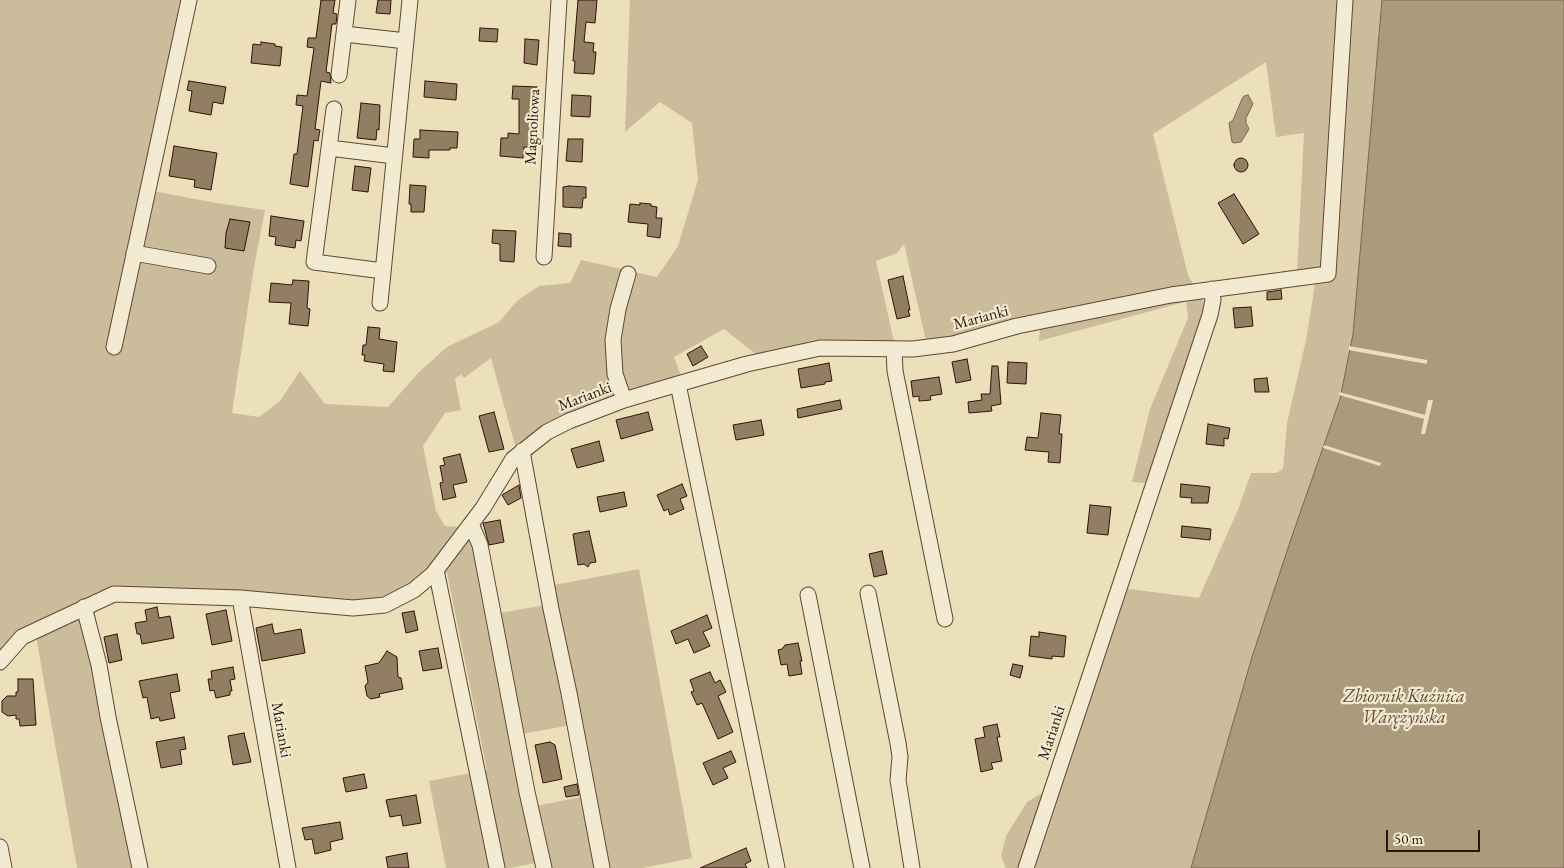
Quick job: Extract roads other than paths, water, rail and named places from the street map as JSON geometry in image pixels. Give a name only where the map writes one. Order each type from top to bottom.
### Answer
[{"type":"street","points":[[114,347],[188,0]]},
{"type":"street","points":[[339,75],[348,0]]},
{"type":"street","points":[[380,303],[410,0]]},
{"type":"street","name":"Magnoliowa","points":[[544,257],[559,0]]},
{"type":"street","points":[[1212,289],[1328,274],[1345,0]]},
{"type":"street","points":[[344,34],[406,41]]},
{"type":"street","points":[[334,109],[314,262],[383,271]]},
{"type":"street","points":[[329,148],[394,156]]},
{"type":"street","points":[[134,253],[208,266]]},
{"type":"street","points":[[624,400],[615,374],[613,340],[618,309],[628,274]]},
{"type":"street","name":"Marianki","points":[[0,662],[22,637],[114,594],[240,598],[353,608],[385,605],[414,590],[436,570],[483,508],[513,459],[522,451],[547,432],[569,421],[624,400],[747,364],[820,348],[913,349],[953,344],[1017,326],[1171,294],[1212,289],[1213,300],[1210,315],[1026,868]]},
{"type":"street","points":[[894,349],[895,371],[945,619]]},
{"type":"street","points":[[678,384],[777,868]]},
{"type":"street","points":[[522,451],[602,868]]},
{"type":"street","points":[[471,524],[480,545],[527,792],[544,868]]},
{"type":"street","points":[[436,570],[497,868]]},
{"type":"street","points":[[868,594],[899,750],[898,780],[912,868]]},
{"type":"street","points":[[808,595],[862,868]]},
{"type":"street","name":"Marianki","points":[[240,598],[288,868]]},
{"type":"street","points":[[84,607],[99,665],[140,868]]},
{"type":"street","points":[[0,847],[4,868]]},
{"type":"water","name":"Zbiornik Kuźnica Warężyńska","points":[[1382,0],[1564,0],[1564,868],[1191,868],[1252,657],[1340,399],[1353,334]]},
{"type":"water","points":[[1248,95],[1253,104],[1246,118],[1249,129],[1241,142],[1234,143],[1232,142],[1229,123],[1233,120],[1244,96]]}]
